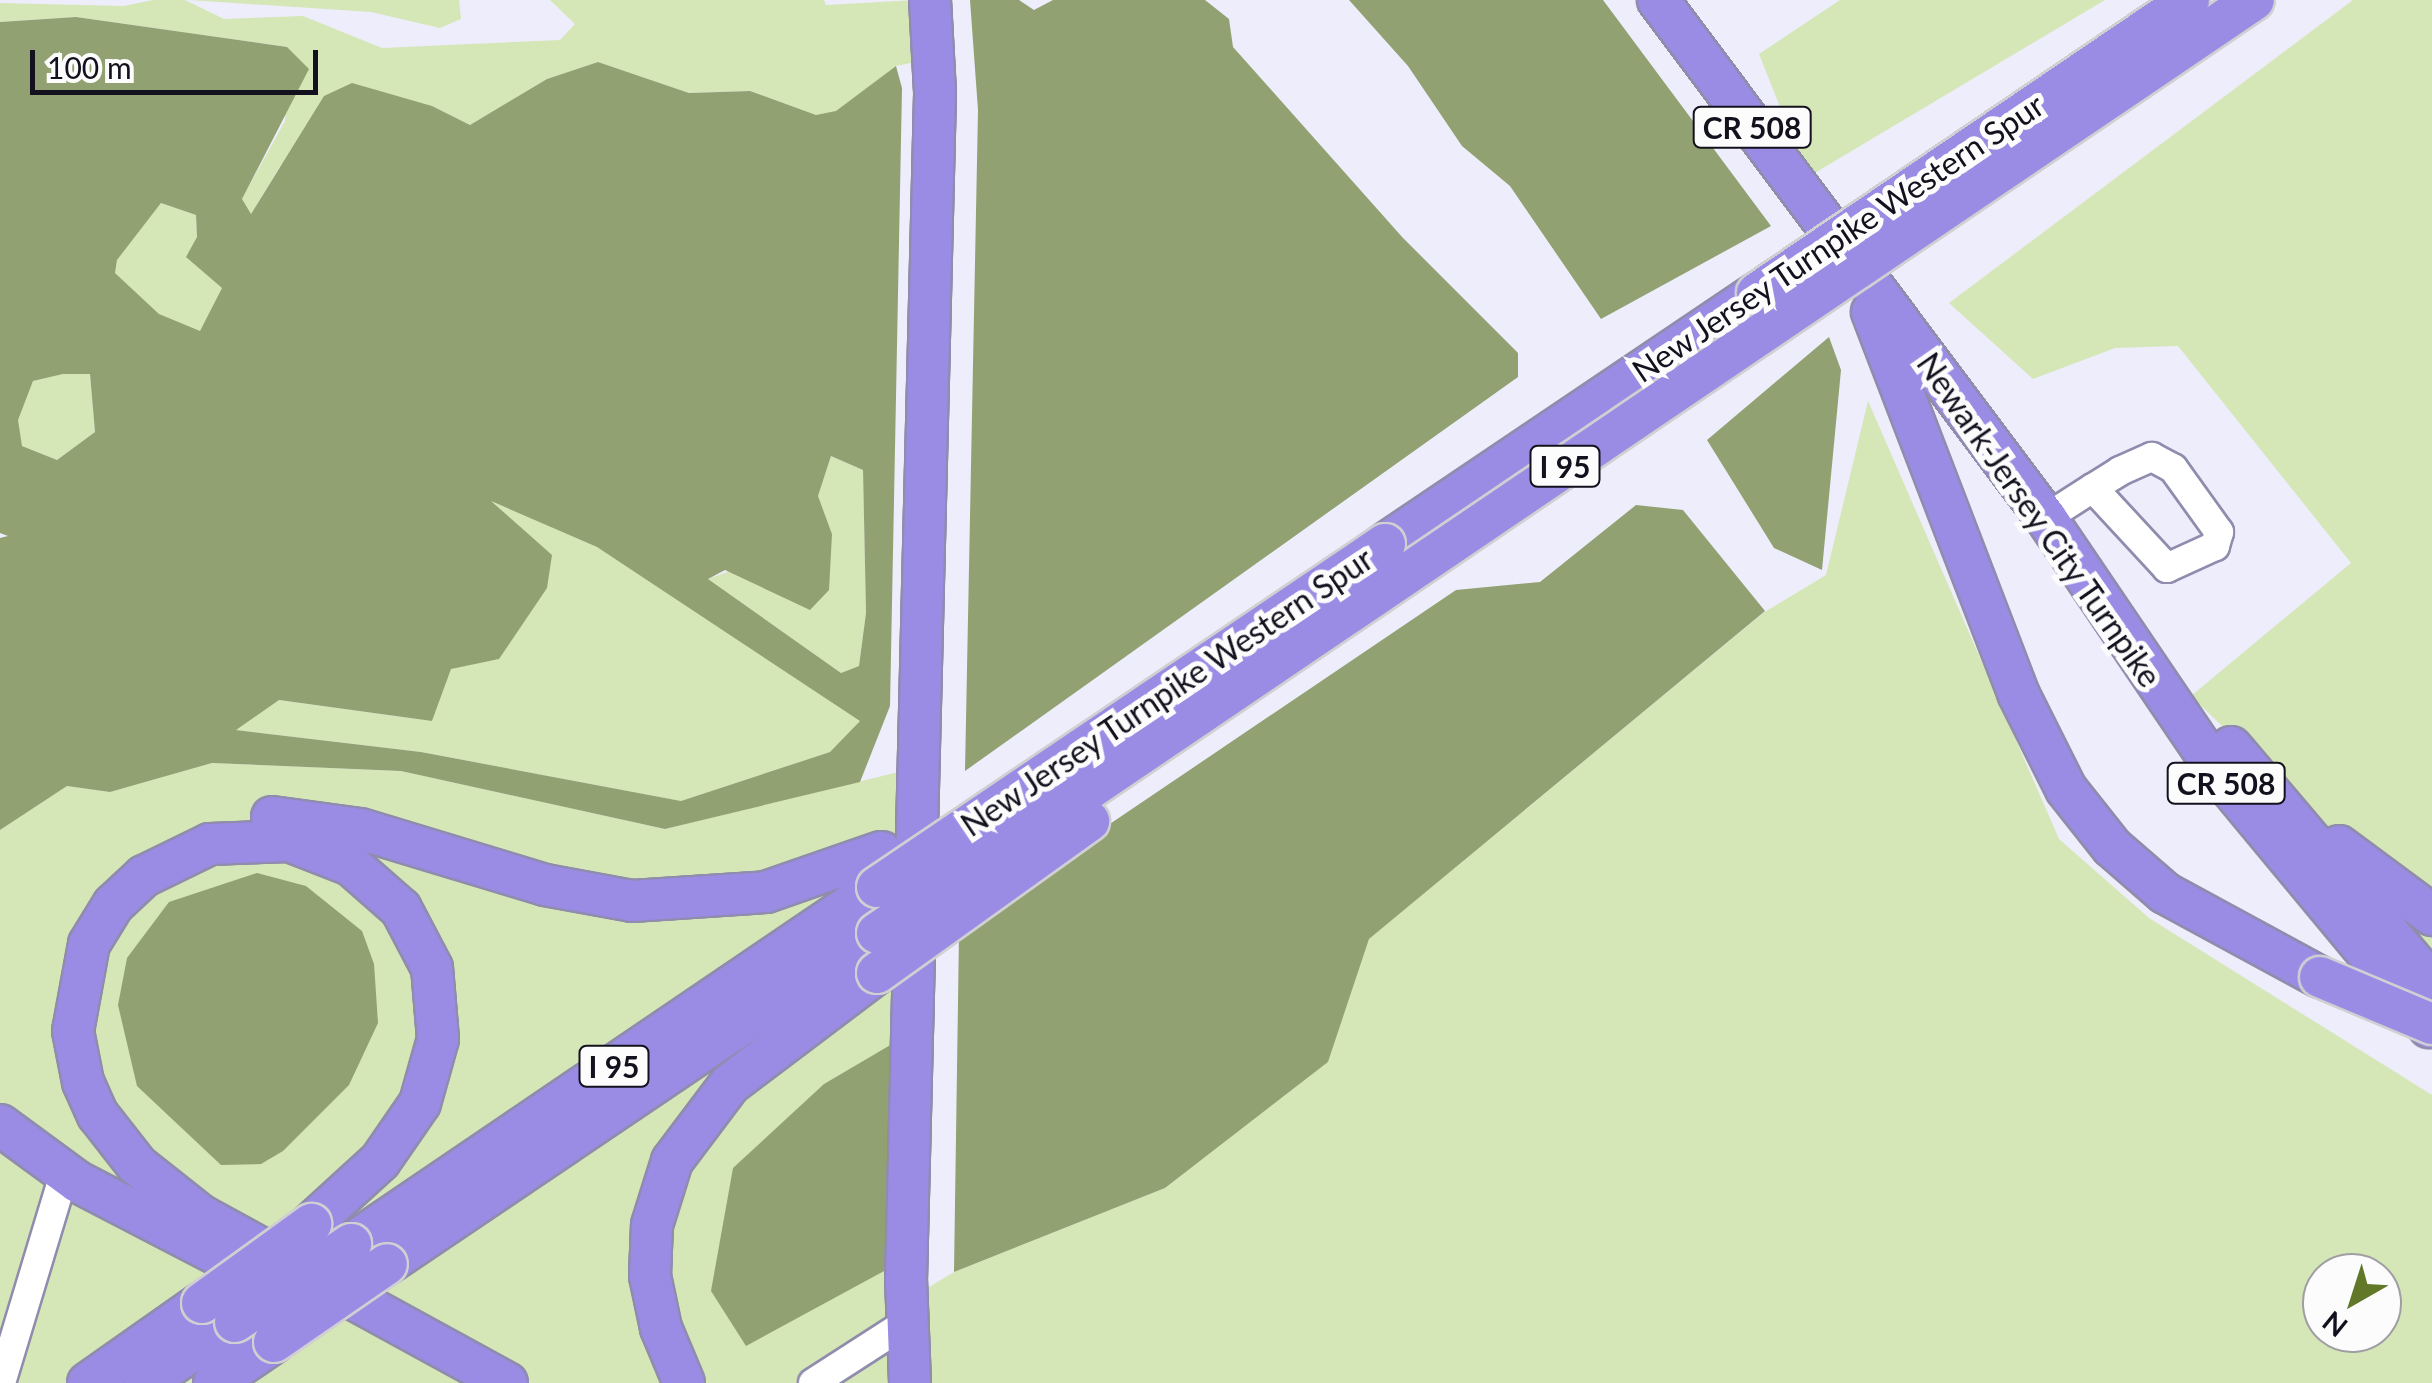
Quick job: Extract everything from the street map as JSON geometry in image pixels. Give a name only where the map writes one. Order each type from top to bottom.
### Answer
[{"type":"highway","points":[[910,1383],[906,1324],[935,92],[930,0]]},
{"type":"highway","name":"Newark-Jersey City Turnpike","points":[[1658,0],[2046,518],[2140,666],[2229,787],[2432,1027]]},
{"type":"highway","name":"New Jersey Turnpike Western Spur","points":[[879,869],[956,809],[1272,595],[1386,544],[2189,0]]},
{"type":"highway","name":"New Jersey Turnpike Western Spur","points":[[214,1383],[2254,0]]},
{"type":"highway","points":[[1846,253],[2032,728],[2066,790],[2112,847],[2165,893],[2320,977],[2432,1027]]},
{"type":"highway","name":"CR 508","points":[[2046,518],[2191,696]]},
{"type":"highway","points":[[684,1383],[661,1328],[650,1276],[652,1225],[672,1161],[730,1084],[877,973],[1251,705],[1352,611]]},
{"type":"highway","points":[[2191,696],[2342,850],[2432,915]]},
{"type":"highway","name":"Newark-Jersey City Turnpike","points":[[2191,696],[2432,984]]},
{"type":"highway","points":[[254,1272],[159,1210],[119,1174],[87,1132],[62,1080],[53,1015],[64,957],[92,900],[136,858],[205,825],[303,819],[392,837],[576,892],[656,902],[787,888],[879,869]]},
{"type":"highway","points":[[88,1383],[218,1312],[310,1224],[380,1161],[420,1103],[438,1039],[432,968],[402,908],[351,864],[272,839],[210,844],[169,860],[132,886],[89,944],[73,1031],[83,1082],[98,1115],[137,1165],[200,1215],[507,1383]]},
{"type":"highway","name":"I 95","points":[[144,1383],[218,1312],[351,1244],[879,869]]},
{"type":"highway","points":[[0,1125],[64,1174],[460,1383]]},
{"type":"lane","points":[[2046,518],[2094,488]]},
{"type":"lane","points":[[1,1383],[64,1174]]},
{"type":"lane","points":[[813,1383],[906,1324]]},
{"type":"shaded area","points":[[153,0],[185,0],[224,19],[303,16],[382,48],[560,40],[575,24],[550,0],[824,0],[826,5],[916,0],[920,61],[896,66],[836,112],[816,115],[750,91],[689,93],[598,62],[547,79],[470,125],[432,106],[352,84],[279,168],[251,214],[241,200],[285,121],[287,47],[76,17],[0,22],[0,3],[124,6]]},
{"type":"shaded area","points":[[190,0],[459,0],[461,19],[440,28],[371,12]]},
{"type":"shaded area","points":[[970,0],[1019,0],[1034,10],[1053,0],[1205,0],[1229,19],[1233,47],[1403,238],[1518,353],[1518,377],[965,771],[978,110]]},
{"type":"shaded area","points":[[1349,0],[1603,0],[1771,226],[1601,319],[1510,186],[1462,146],[1408,66]]},
{"type":"shaded area","points":[[1840,0],[2105,0],[1808,177],[1759,54]]},
{"type":"shaded area","points":[[2353,0],[2432,0],[2432,984],[2403,951],[2429,915],[2391,889],[2191,696],[2351,563],[2178,346],[2115,348],[2033,379],[1949,303]]},
{"type":"shaded area","points":[[76,17],[287,47],[309,69],[242,199],[251,214],[324,96],[352,83],[432,106],[470,125],[547,79],[598,62],[689,93],[750,91],[816,115],[836,111],[896,66],[902,88],[890,706],[860,782],[665,829],[401,771],[212,763],[110,792],[67,786],[0,830],[0,538],[8,536],[0,533],[0,22]],"holes":[[[161,203],[196,215],[197,237],[186,257],[222,288],[200,331],[159,314],[115,273],[117,260]],[[63,374],[90,374],[95,432],[57,460],[22,446],[18,420],[33,381]],[[831,456],[863,470],[866,613],[859,666],[841,673],[708,579],[725,570],[810,610],[829,590],[832,534],[818,496]],[[491,501],[597,547],[860,721],[830,752],[681,801],[421,752],[236,730],[279,700],[432,721],[451,669],[499,659],[547,588],[552,555]]]},
{"type":"shaded area","points":[[161,203],[196,215],[197,237],[187,257],[222,288],[200,332],[159,314],[115,273],[117,260]]},
{"type":"shaded area","points":[[1829,337],[1841,370],[1822,570],[1774,548],[1707,440]]},
{"type":"shaded area","points":[[63,374],[90,374],[95,432],[57,460],[22,446],[17,420],[33,381]]},
{"type":"shaded area","points":[[1868,401],[2059,839],[2149,918],[2432,1095],[2432,1383],[0,1383],[0,830],[67,786],[110,792],[212,763],[401,771],[665,829],[907,770],[892,1044],[824,1084],[906,1301],[954,1272],[1165,1188],[1328,1062],[1369,939],[1763,613],[1826,575]]},
{"type":"shaded area","points":[[831,456],[863,470],[866,613],[859,666],[841,673],[708,579],[832,534],[818,496]]},
{"type":"shaded area","points":[[486,499],[597,547],[861,720],[830,752],[681,801],[421,752],[235,730],[278,700],[432,721],[451,668],[499,659]]},
{"type":"shaded area","points":[[1636,505],[1683,510],[1765,611],[1369,939],[1328,1062],[1165,1188],[954,1272],[959,934],[1021,884],[1456,590],[1540,582]]},
{"type":"shaded area","points":[[257,873],[306,886],[362,931],[374,964],[378,1023],[349,1085],[283,1151],[261,1164],[221,1165],[137,1086],[118,1005],[127,958],[169,902]]},
{"type":"shaded area","points":[[892,1044],[897,1264],[746,1346],[711,1291],[733,1168],[824,1084]]}]
